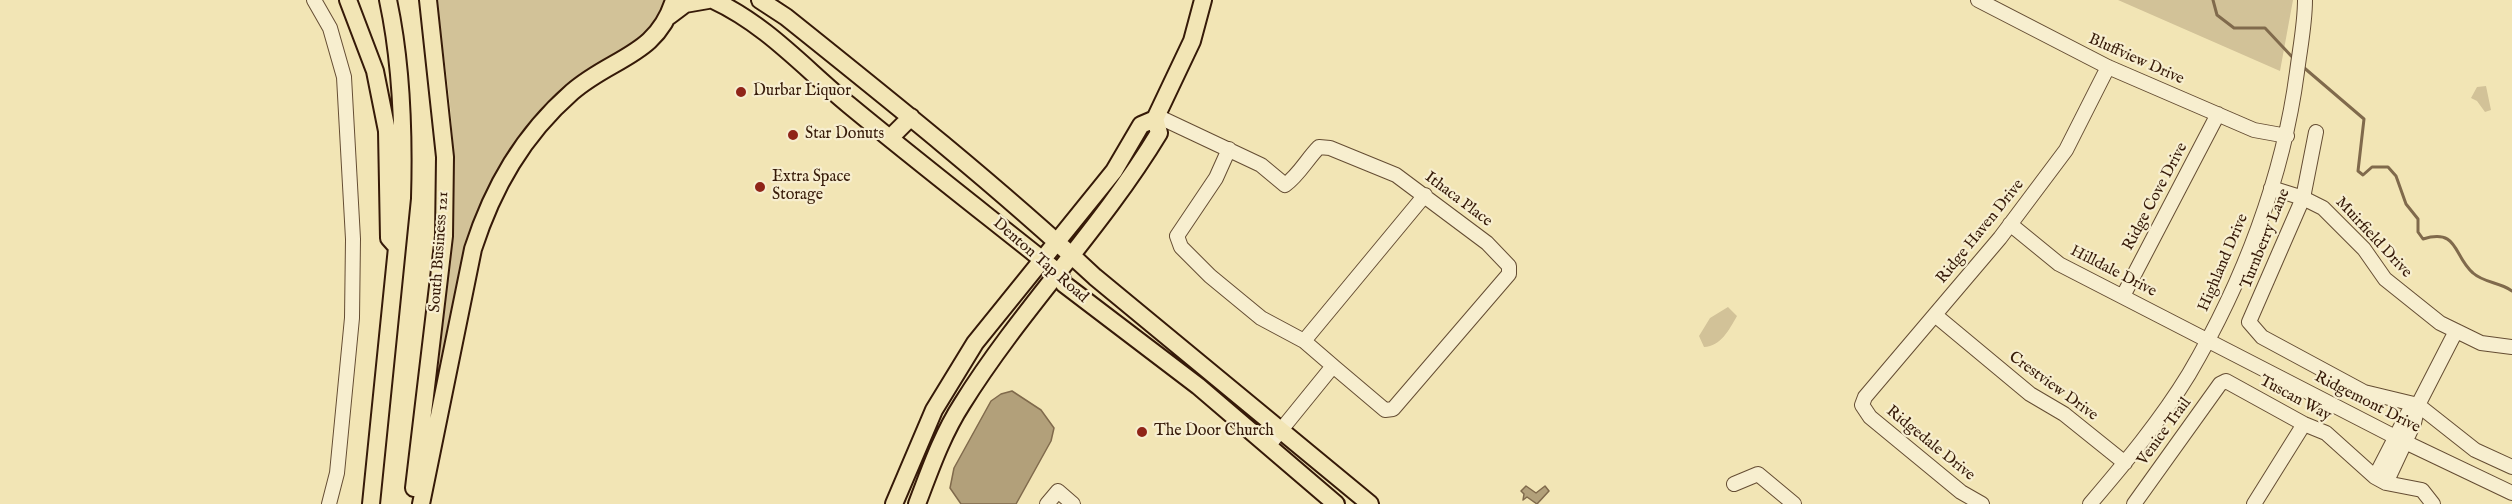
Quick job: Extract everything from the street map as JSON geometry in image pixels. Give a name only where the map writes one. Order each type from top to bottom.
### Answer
[{"type":"main road","points":[[348,0],[375,71],[387,131],[389,238],[399,248]]},
{"type":"main road","points":[[371,504],[399,248],[404,150],[400,77],[388,0]]},
{"type":"main road","name":"South Business 121","points":[[412,504],[444,236],[445,157],[428,0]]},
{"type":"main road","points":[[421,504],[473,249],[483,219],[509,163],[544,118],[573,91],[600,71],[648,44],[660,32],[672,8],[708,0]]},
{"type":"main road","name":"Denton Tap Road","points":[[713,0],[746,17],[768,33],[847,103],[1059,273],[1064,284],[1198,386],[1336,504]]},
{"type":"main road","name":"Denton Tap Road","points":[[760,0],[786,17],[912,117],[1057,240],[1095,277],[1370,504]]},
{"type":"main road","points":[[917,504],[936,454],[960,406],[996,352],[1136,172],[1159,133],[1156,117],[1192,41],[1203,0]]},
{"type":"main road","points":[[890,138],[912,117]]},
{"type":"main road","points":[[911,504],[897,497],[934,410],[975,343],[1114,171],[1141,125],[1156,117]]},
{"type":"street","points":[[314,0],[330,28],[344,77],[353,249],[352,318],[337,473],[329,504]]},
{"type":"street","name":"Bluffview Drive","points":[[1978,0],[2108,67],[2253,129],[2287,136]]},
{"type":"street","name":"Highland Drive","points":[[2098,501],[2189,374],[2251,248],[2287,136],[2305,0]]},
{"type":"street","name":"Ridge Haven Drive","points":[[1862,405],[1865,397],[2010,225],[2066,150],[2108,67]]},
{"type":"street","name":"Ridge Cove Drive","points":[[2123,296],[2218,114]]},
{"type":"street","name":"Ithaca Place","points":[[1156,117],[1230,149],[1261,165],[1285,185],[1293,179],[1306,160],[1319,147],[1330,148],[1396,175],[1487,243],[1509,266],[1509,274],[1393,409],[1385,410],[1304,341],[1260,318],[1180,247],[1177,236],[1216,178],[1230,149]]},
{"type":"street","name":"Turnberry Lane","points":[[2316,132],[2302,198],[2249,322],[2262,337],[2364,392],[2418,405]]},
{"type":"street","name":"Muirfield Drive","points":[[2271,188],[2323,208],[2364,249],[2385,279],[2440,322],[2481,343],[2512,347]]},
{"type":"street","points":[[1304,341],[1425,195]]},
{"type":"street","name":"Hilldale Drive","points":[[2010,225],[2059,264],[2208,339]]},
{"type":"street","name":"Crestview Drive","points":[[1935,315],[2030,394],[2064,414],[2125,463]]},
{"type":"street","points":[[2433,504],[2422,490],[2381,480],[2400,440],[2408,413],[2418,405],[2457,331]]},
{"type":"street","name":"Ridgemont Drive","points":[[2208,339],[2400,440],[2512,493]]},
{"type":"street","points":[[1268,446],[1333,366]]},
{"type":"street","name":"Tuscan Way","points":[[2226,381],[2304,424],[2326,433],[2381,480]]},
{"type":"street","name":"Venice Trail","points":[[2134,504],[2220,384],[2226,381]]},
{"type":"street","name":"Ridgedale Drive","points":[[1862,405],[1865,412],[1879,425],[1961,492],[1982,504]]},
{"type":"street","points":[[2418,405],[2475,450],[2512,468]]},
{"type":"street","points":[[2255,504],[2304,424]]},
{"type":"street","points":[[1734,484],[1758,474],[1794,504]]},
{"type":"street","points":[[1047,504],[1058,491],[1073,504]]},
{"type":"shaded area","points":[[435,0],[666,0],[657,25],[603,65],[505,166],[432,412],[449,271],[454,186],[449,93]]},
{"type":"shaded area","points":[[2118,0],[2293,0],[2280,71]]},
{"type":"shaded area","points":[[2486,86],[2491,110],[2485,112],[2477,101],[2471,98],[2477,87]]},
{"type":"shaded area","points":[[1728,307],[1737,316],[1731,327],[1715,344],[1704,347],[1699,336],[1710,318]]},
{"type":"shaded area","points":[[1012,391],[1041,410],[1054,428],[1051,441],[1016,504],[961,504],[950,488],[954,468],[991,401],[1001,394]]},
{"type":"shaded area","points":[[1526,486],[1536,493],[1545,486],[1549,491],[1537,504],[1527,497],[1523,500],[1524,494],[1521,491]]},
{"type":"waterway","points":[[2213,0],[2217,15],[2234,28],[2265,28],[2295,60]]},
{"type":"waterway","points":[[2302,66],[2364,119],[2358,171],[2363,175],[2372,167],[2388,167],[2396,176],[2406,204],[2418,219],[2418,232],[2423,239],[2443,237],[2449,240],[2473,273],[2512,291]]},
{"type":"place","name":"Durbar Liquor","points":[[741,92]]},
{"type":"place","name":"Star Donuts","points":[[793,135]]},
{"type":"place","name":"Extra Space Storage","points":[[760,187]]},
{"type":"place","name":"The Door Church","points":[[1142,432]]}]
